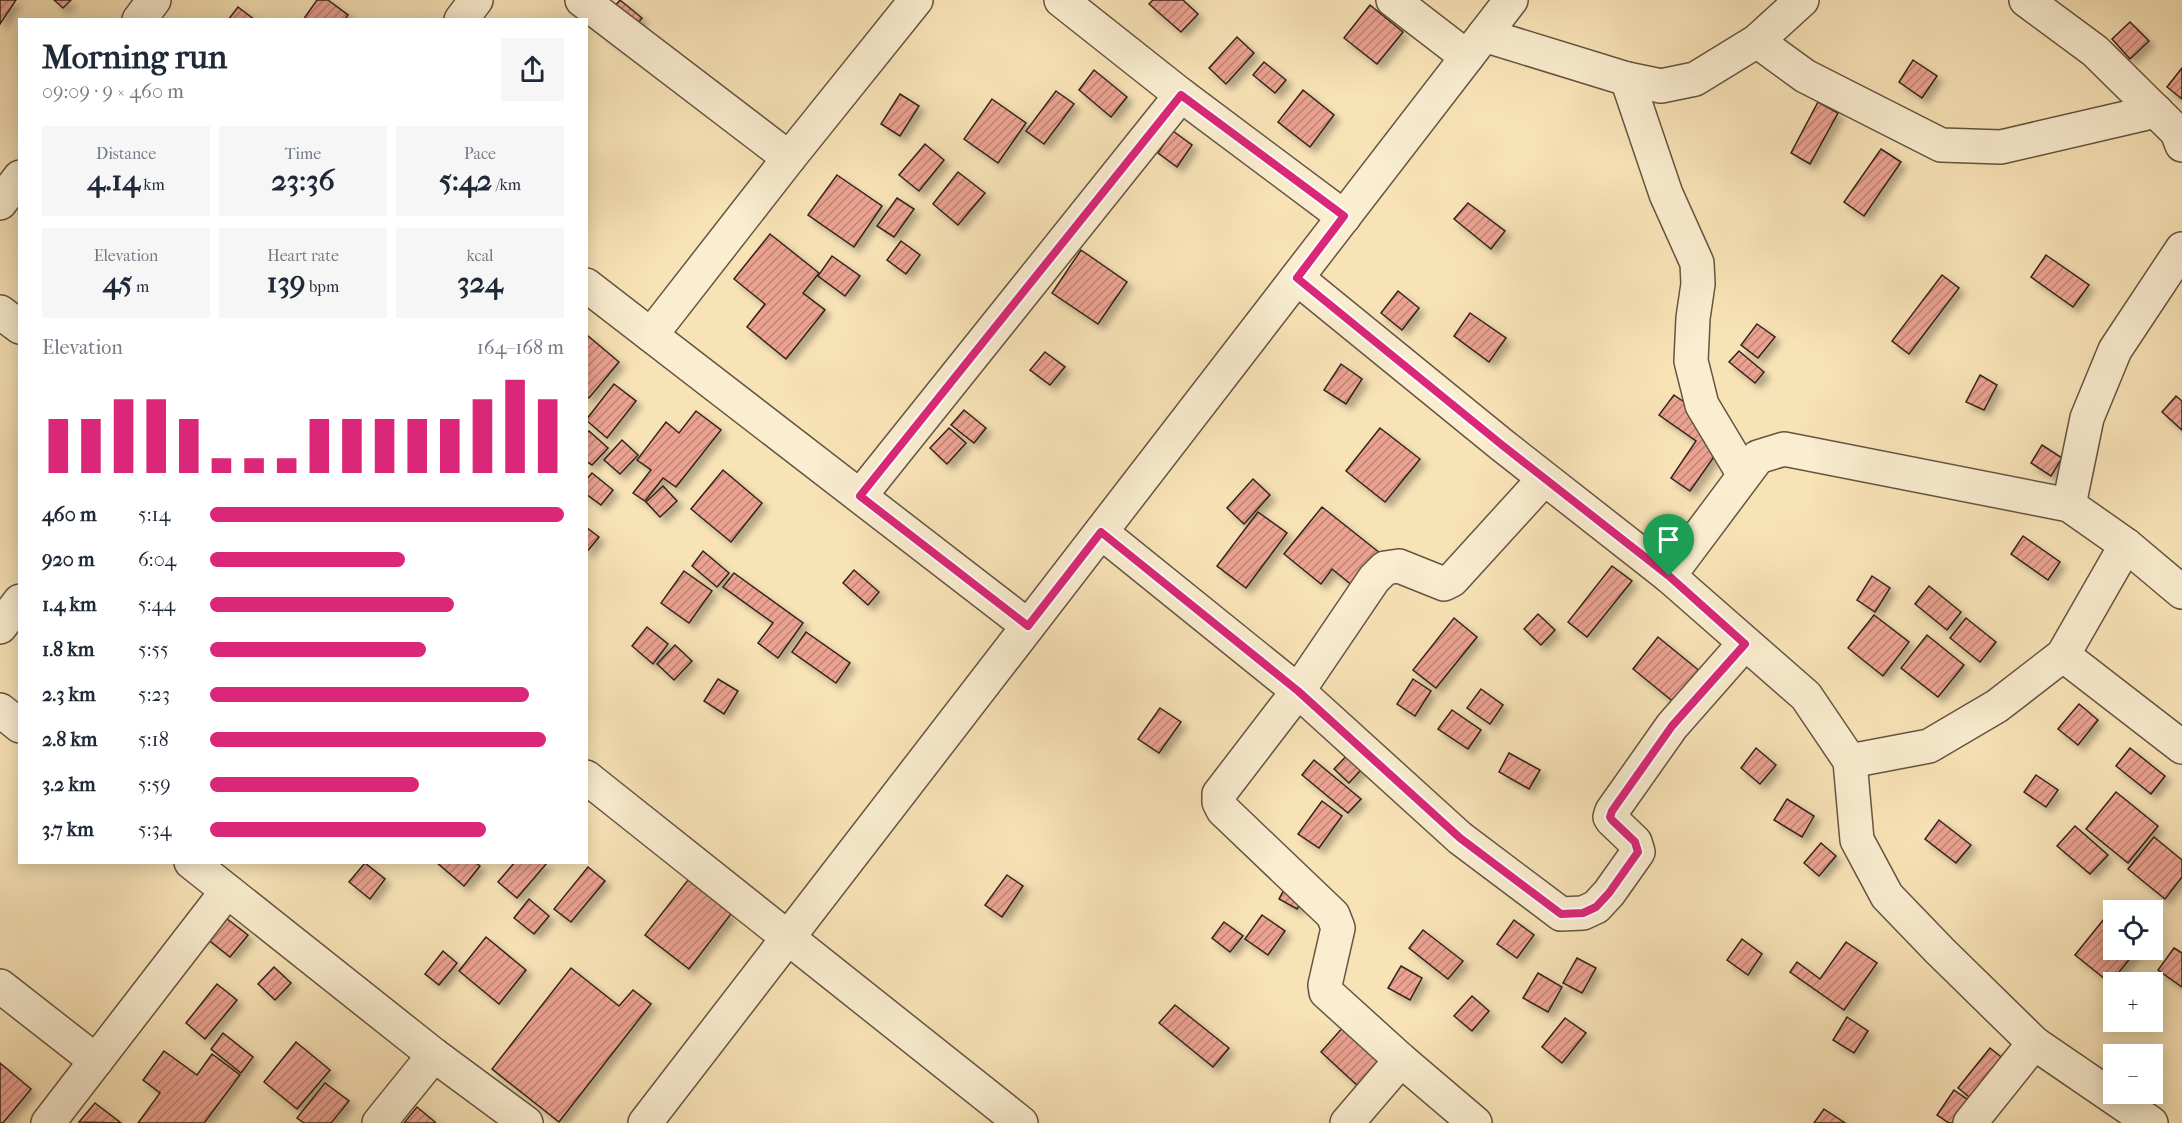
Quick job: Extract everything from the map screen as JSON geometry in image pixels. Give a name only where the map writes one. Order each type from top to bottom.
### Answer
[{"type":"street","points":[[140,18],[154,0]]},
{"type":"street","points":[[462,18],[476,0]]},
{"type":"street","points":[[582,0],[789,158]]},
{"type":"street","points":[[651,335],[915,0]]},
{"type":"street","points":[[1061,0],[1181,95],[1344,216]]},
{"type":"street","points":[[1393,0],[1476,46],[1661,86],[1695,79],[1757,41],[1802,0]]},
{"type":"street","points":[[645,1123],[1511,0]]},
{"type":"street","points":[[2026,0],[2095,51],[2177,132],[2182,146]]},
{"type":"street","points":[[1757,41],[1805,76],[1941,145],[2001,147],[2156,111]]},
{"type":"street","points":[[1627,79],[1666,194],[1697,263],[1698,284],[1693,318],[1691,361],[1702,405],[1744,475]]},
{"type":"street","points":[[860,496],[1181,95]]},
{"type":"street","points":[[0,202],[18,180]]},
{"type":"street","points":[[2069,505],[2087,418],[2115,350],[2182,249]]},
{"type":"street","points":[[1297,278],[1544,479],[1669,576],[1806,696],[1850,761],[1857,840],[1887,896],[2034,1043],[2151,1123]]},
{"type":"street","points":[[588,287],[1028,626]]},
{"type":"street","points":[[0,312],[18,326]]},
{"type":"street","points":[[1669,576],[1758,457],[1784,449],[2069,505],[2126,545],[2182,592]]},
{"type":"street","points":[[1475,1123],[1326,992],[1325,985],[1338,928],[1333,915],[1223,810],[1219,802],[1219,794],[1298,691],[1374,579],[1385,568],[1400,566],[1444,584],[1452,580],[1544,479]]},
{"type":"street","points":[[1101,532],[1298,691],[1460,838],[1561,914],[1583,913],[1596,907],[1609,893],[1638,852],[1635,842],[1610,817],[1612,811],[1672,726],[1745,644]]},
{"type":"street","points":[[1850,761],[1929,746],[1997,706],[2063,655],[2126,545]]},
{"type":"street","points":[[0,627],[18,604]]},
{"type":"street","points":[[2063,655],[2182,747]]},
{"type":"street","points":[[0,710],[18,724]]},
{"type":"street","points":[[588,779],[1021,1123]]},
{"type":"street","points":[[193,864],[434,1055],[526,1123]]},
{"type":"street","points":[[48,1123],[227,891]]},
{"type":"street","points":[[0,986],[96,1061]]},
{"type":"street","points":[[1970,1123],[2034,1043]]},
{"type":"street","points":[[379,1123],[434,1055]]},
{"type":"street","points":[[1347,1123],[1401,1060]]},
{"type":"building","points":[[0,0],[16,0],[0,24]]},
{"type":"building","points":[[54,0],[71,0],[63,8]]},
{"type":"building","points":[[317,0],[328,0],[348,15],[346,18],[304,18]]},
{"type":"building","points":[[620,0],[642,18],[619,46],[597,27]]},
{"type":"building","points":[[1153,0],[1183,0],[1198,14],[1181,32],[1149,4]]},
{"type":"building","points":[[1370,5],[1403,32],[1377,64],[1344,38]]},
{"type":"building","points":[[238,7],[252,18],[230,18]]},
{"type":"building","points":[[2130,22],[2149,41],[2130,59],[2112,39]]},
{"type":"building","points":[[1237,37],[1254,53],[1226,84],[1209,68]]},
{"type":"building","points":[[1913,60],[1937,76],[1922,98],[1899,82]]},
{"type":"building","points":[[1264,62],[1286,80],[1275,93],[1253,75]]},
{"type":"building","points":[[2182,68],[2182,99],[2167,87]]},
{"type":"building","points":[[1094,70],[1127,97],[1111,117],[1079,90]]},
{"type":"building","points":[[1303,90],[1334,115],[1310,147],[1278,122]]},
{"type":"building","points":[[1056,91],[1074,104],[1044,144],[1026,131]]},
{"type":"building","points":[[900,94],[919,106],[900,136],[881,124]]},
{"type":"building","points":[[992,99],[1026,123],[998,163],[964,139]]},
{"type":"building","points":[[1818,102],[1838,113],[1810,164],[1791,153]]},
{"type":"building","points":[[1173,131],[1192,145],[1177,167],[1158,153]]},
{"type":"building","points":[[925,144],[944,160],[919,191],[899,175]]},
{"type":"building","points":[[1881,149],[1901,162],[1864,216],[1844,202]]},
{"type":"building","points":[[958,172],[985,193],[958,225],[933,204]]},
{"type":"building","points":[[837,175],[882,206],[854,247],[808,215]]},
{"type":"building","points":[[897,198],[914,209],[894,237],[877,226]]},
{"type":"building","points":[[1468,203],[1505,231],[1491,249],[1454,219]]},
{"type":"building","points":[[770,234],[819,273],[803,293],[825,310],[786,359],[747,327],[765,304],[734,279]]},
{"type":"building","points":[[901,241],[920,255],[906,274],[887,260]]},
{"type":"building","points":[[1081,250],[1127,282],[1098,324],[1052,293]]},
{"type":"building","points":[[2046,255],[2089,285],[2073,307],[2031,277]]},
{"type":"building","points":[[832,256],[860,276],[845,296],[818,276]]},
{"type":"building","points":[[1942,275],[1959,288],[1909,354],[1892,341]]},
{"type":"building","points":[[1398,291],[1419,308],[1402,330],[1381,313]]},
{"type":"building","points":[[1470,313],[1506,338],[1489,362],[1454,336]]},
{"type":"building","points":[[1757,324],[1775,337],[1758,358],[1741,345]]},
{"type":"building","points":[[588,336],[619,362],[588,397]]},
{"type":"building","points":[[1739,351],[1764,372],[1755,383],[1729,362]]},
{"type":"building","points":[[1045,352],[1065,367],[1050,385],[1030,370]]},
{"type":"building","points":[[1341,364],[1362,379],[1346,404],[1324,390]]},
{"type":"building","points":[[1980,375],[1997,385],[1984,410],[1966,402]]},
{"type":"building","points":[[614,384],[636,401],[607,438],[588,422],[588,417]]},
{"type":"building","points":[[1674,395],[1730,434],[1690,491],[1671,478],[1696,441],[1659,415]]},
{"type":"building","points":[[2176,396],[2182,401],[2182,430],[2162,412]]},
{"type":"building","points":[[964,410],[986,428],[974,443],[951,425]]},
{"type":"building","points":[[696,411],[721,430],[676,487],[663,478],[645,501],[633,493],[651,470],[637,460],[666,422],[679,433]]},
{"type":"building","points":[[949,428],[966,443],[947,464],[930,448]]},
{"type":"building","points":[[1380,428],[1420,459],[1385,502],[1346,471]]},
{"type":"building","points":[[588,432],[608,448],[592,465],[588,462]]},
{"type":"building","points":[[622,440],[638,455],[620,474],[604,460]]},
{"type":"building","points":[[2042,445],[2062,458],[2051,476],[2031,463]]},
{"type":"building","points":[[723,470],[762,503],[731,542],[691,509]]},
{"type":"building","points":[[592,473],[613,490],[601,505],[588,495],[588,478]]},
{"type":"building","points":[[1253,479],[1270,495],[1244,524],[1227,508]]},
{"type":"building","points":[[663,486],[677,501],[660,517],[646,502]]},
{"type":"building","points":[[1322,507],[1380,553],[1353,586],[1332,569],[1321,584],[1284,554]]},
{"type":"building","points":[[1258,512],[1287,533],[1246,588],[1217,566]]},
{"type":"building","points":[[588,529],[599,537],[588,551]]},
{"type":"building","points":[[2023,536],[2060,562],[2048,580],[2011,554]]},
{"type":"building","points":[[703,551],[729,573],[717,587],[692,566]]},
{"type":"building","points":[[1612,566],[1632,581],[1587,637],[1568,622]]},
{"type":"building","points":[[854,570],[879,592],[868,605],[843,583]]},
{"type":"building","points":[[684,571],[712,591],[689,623],[661,603]]},
{"type":"building","points":[[734,573],[803,623],[778,658],[758,643],[773,623],[723,587]]},
{"type":"building","points":[[1872,576],[1890,588],[1875,612],[1857,600]]},
{"type":"building","points":[[1929,586],[1961,612],[1947,630],[1915,604]]},
{"type":"building","points":[[1538,614],[1555,630],[1541,645],[1524,629]]},
{"type":"building","points":[[1874,615],[1909,642],[1883,676],[1848,648]]},
{"type":"building","points":[[1454,618],[1477,637],[1436,688],[1413,670]]},
{"type":"building","points":[[1966,618],[1996,642],[1980,662],[1950,638]]},
{"type":"building","points":[[647,627],[668,644],[653,664],[632,646]]},
{"type":"building","points":[[806,632],[850,663],[836,683],[792,652]]},
{"type":"building","points":[[1927,635],[1964,665],[1938,697],[1901,668]]},
{"type":"building","points":[[1658,637],[1707,677],[1681,708],[1633,669]]},
{"type":"building","points":[[675,645],[692,661],[674,680],[657,664]]},
{"type":"building","points":[[718,679],[738,691],[724,714],[704,701]]},
{"type":"building","points":[[1413,679],[1431,691],[1415,716],[1397,704]]},
{"type":"building","points":[[1481,689],[1503,705],[1490,724],[1467,708]]},
{"type":"building","points":[[2079,704],[2098,720],[2078,745],[2058,729]]},
{"type":"building","points":[[1160,708],[1181,722],[1159,753],[1138,739]]},
{"type":"building","points":[[1452,710],[1481,730],[1468,749],[1438,729]]},
{"type":"building","points":[[1354,748],[1369,761],[1349,783],[1334,769]]},
{"type":"building","points":[[1756,748],[1776,765],[1760,784],[1741,768]]},
{"type":"building","points":[[2130,748],[2165,776],[2151,794],[2116,766]]},
{"type":"building","points":[[1509,753],[1540,770],[1529,789],[1499,772]]},
{"type":"building","points":[[1314,760],[1361,799],[1348,813],[1302,775]]},
{"type":"building","points":[[2036,775],[2058,790],[2046,807],[2024,792]]},
{"type":"building","points":[[2116,792],[2158,826],[2128,863],[2086,829]]},
{"type":"building","points":[[1787,799],[1814,816],[1802,837],[1774,820]]},
{"type":"building","points":[[1322,801],[1342,816],[1319,848],[1298,834]]},
{"type":"building","points":[[1939,820],[1971,845],[1956,863],[1925,839]]},
{"type":"building","points":[[2075,826],[2108,855],[2090,874],[2057,846]]},
{"type":"building","points":[[2154,837],[2182,860],[2182,877],[2165,899],[2128,869]]},
{"type":"building","points":[[1821,843],[1836,856],[1819,876],[1804,863]]},
{"type":"building","points":[[364,864],[385,879],[370,899],[349,882]]},
{"type":"building","points":[[438,864],[478,864],[480,866],[464,886]]},
{"type":"building","points":[[513,864],[546,864],[517,898],[498,882]]},
{"type":"building","points":[[588,867],[605,881],[571,922],[554,909]]},
{"type":"building","points":[[1293,873],[1312,883],[1297,909],[1279,899]]},
{"type":"building","points":[[1007,875],[1023,886],[1002,917],[985,905]]},
{"type":"building","points":[[688,880],[731,914],[689,969],[645,935]]},
{"type":"building","points":[[529,899],[549,916],[534,934],[514,918]]},
{"type":"building","points":[[213,908],[248,935],[230,957],[196,930]]},
{"type":"building","points":[[1262,915],[1285,931],[1268,955],[1245,939]]},
{"type":"building","points":[[1514,920],[1534,935],[1517,958],[1497,944]]},
{"type":"building","points":[[2103,920],[2103,960],[2129,960],[2119,972],[2103,972],[2103,977],[2075,955]]},
{"type":"building","points":[[1224,922],[1243,936],[1230,952],[1212,938]]},
{"type":"building","points":[[1423,930],[1463,961],[1448,979],[1409,948]]},
{"type":"building","points":[[486,937],[526,970],[499,1004],[459,971]]},
{"type":"building","points":[[1742,939],[1762,954],[1748,975],[1727,960]]},
{"type":"building","points":[[1846,942],[1877,963],[1844,1010],[1790,972],[1797,962],[1820,979]]},
{"type":"building","points":[[2174,948],[2182,953],[2182,987],[2163,972],[2158,970]]},
{"type":"building","points":[[443,951],[457,963],[439,985],[425,974]]},
{"type":"building","points":[[1577,958],[1596,968],[1582,993],[1563,983]]},
{"type":"building","points":[[1401,966],[1422,978],[1410,1000],[1388,988]]},
{"type":"building","points":[[274,967],[291,983],[275,1000],[258,984]]},
{"type":"building","points":[[571,968],[619,1006],[633,990],[651,1004],[559,1122],[492,1069]]},
{"type":"building","points":[[1538,973],[1562,987],[1548,1012],[1523,998]]},
{"type":"building","points":[[217,984],[237,1000],[205,1039],[186,1023]]},
{"type":"building","points":[[1472,996],[1489,1011],[1472,1031],[1454,1016]]},
{"type":"building","points":[[1175,1005],[1229,1048],[1213,1067],[1159,1023]]},
{"type":"building","points":[[1353,1016],[1392,1050],[1359,1087],[1321,1052]]},
{"type":"building","points":[[1847,1017],[1868,1031],[1854,1053],[1833,1040]]},
{"type":"building","points":[[1565,1018],[1586,1033],[1562,1063],[1542,1047]]},
{"type":"building","points":[[223,1033],[253,1057],[241,1073],[211,1049]]},
{"type":"building","points":[[296,1042],[330,1070],[297,1109],[264,1082]]},
{"type":"building","points":[[1990,1048],[2010,1064],[1978,1104],[1958,1088]]},
{"type":"building","points":[[164,1051],[197,1075],[212,1054],[240,1075],[204,1123],[138,1123],[160,1093],[143,1080]]},
{"type":"building","points":[[0,1063],[31,1089],[3,1123],[0,1123]]},
{"type":"building","points":[[325,1083],[349,1101],[331,1123],[304,1123],[297,1118]]},
{"type":"building","points":[[1954,1090],[1975,1105],[1962,1123],[1949,1123],[1937,1115]]},
{"type":"building","points":[[95,1103],[121,1123],[79,1122]]},
{"type":"building","points":[[417,1107],[435,1122],[435,1123],[404,1123]]},
{"type":"building","points":[[1824,1109],[1845,1123],[1814,1123]]},
{"type":"route","points":[[1181,95],[1344,216],[1297,278],[1502,445],[1669,576],[1745,644],[1672,726],[1612,811],[1610,817],[1635,842],[1638,852],[1609,893],[1596,907],[1583,913],[1561,914],[1460,838],[1298,691],[1101,532],[1028,626],[860,496],[1181,95]]}]
